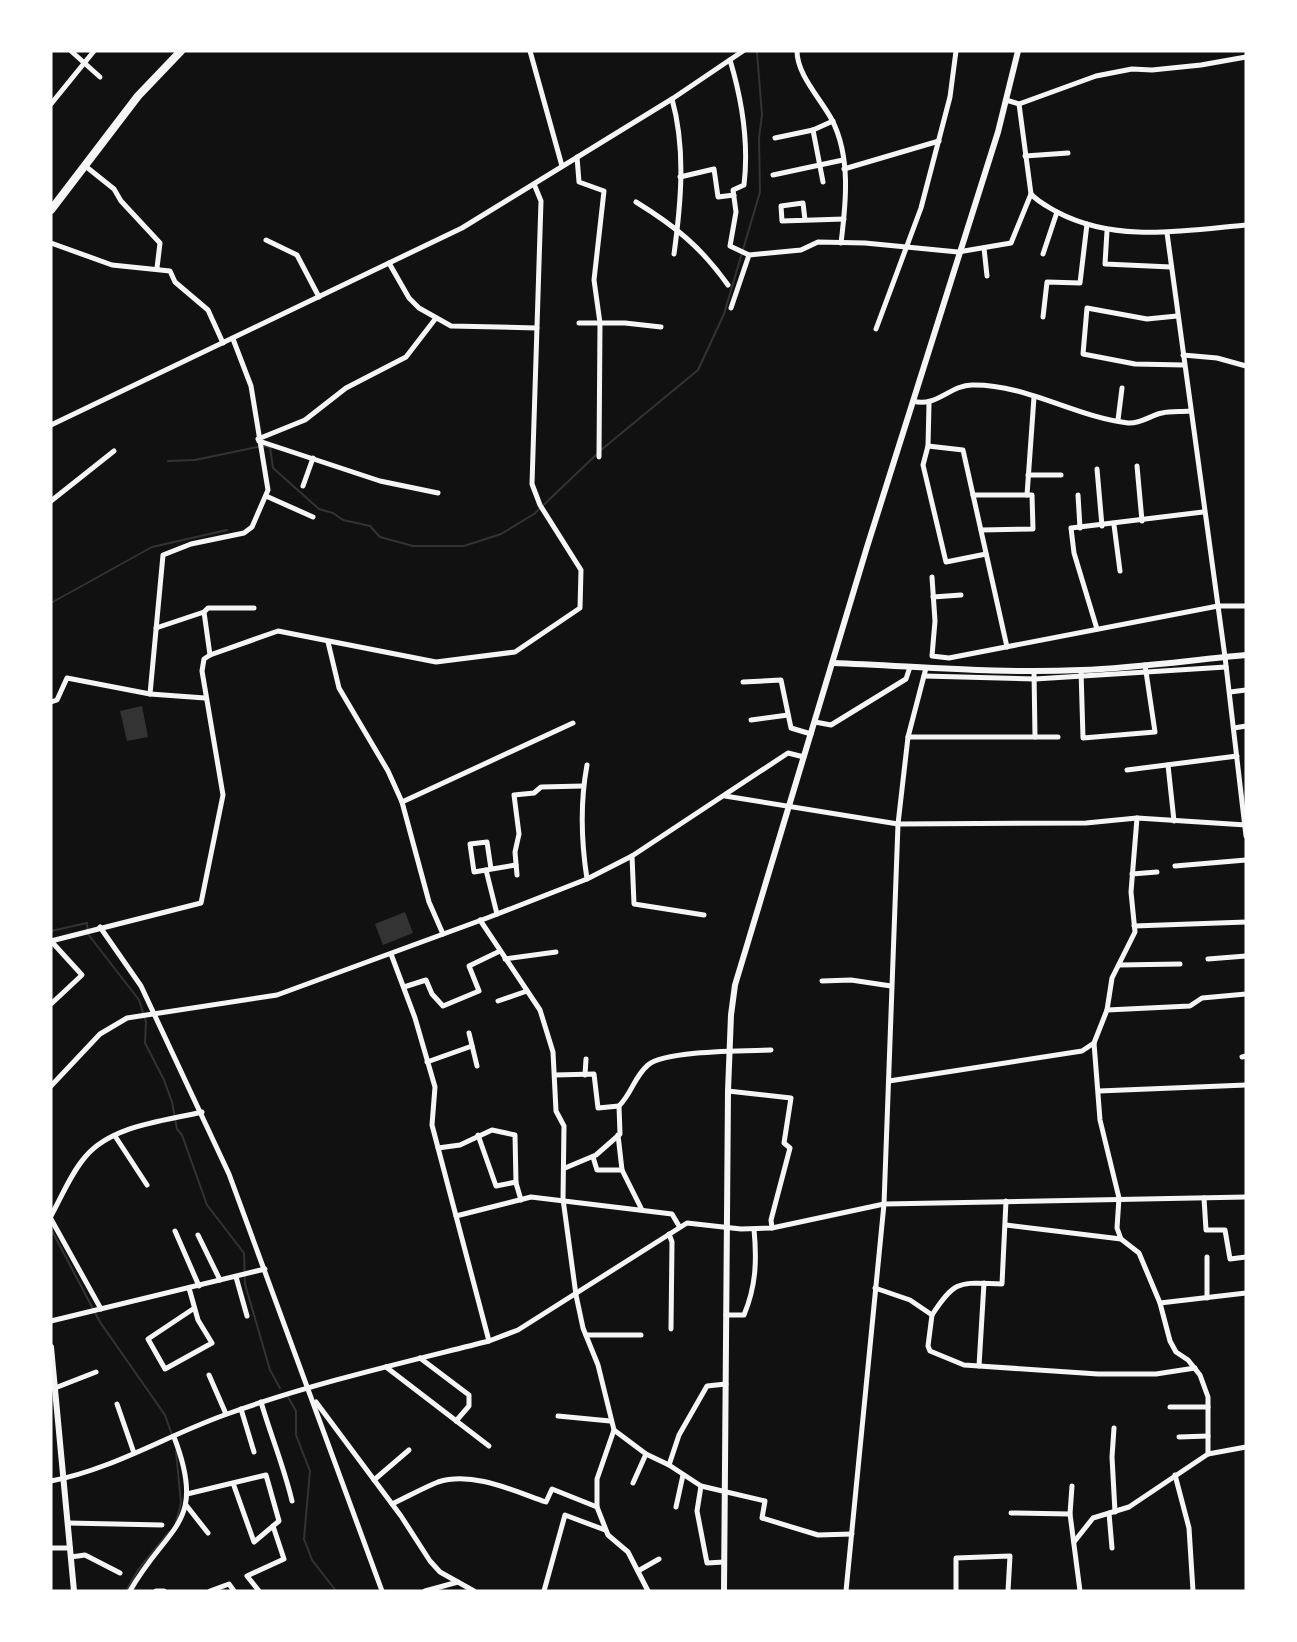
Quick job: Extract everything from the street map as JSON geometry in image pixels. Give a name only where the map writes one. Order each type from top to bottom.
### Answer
[{"type":"highway","points":[[51,210],[138,96],[181,51]]},
{"type":"street","points":[[71,51],[99,76]]},
{"type":"street","points":[[51,104],[94,51]]},
{"type":"street","points":[[530,51],[562,166]]},
{"type":"street","points":[[51,425],[462,228],[672,99],[743,51]]},
{"type":"street","points":[[796,51],[798,63],[833,122],[843,147],[844,219],[841,243]]},
{"type":"street","points":[[876,330],[921,208],[950,97],[956,51]]},
{"type":"street","points":[[724,1591],[729,1051],[731,1014],[740,962],[1006,100],[1018,51]]},
{"type":"street","points":[[1006,100],[1019,104],[1096,76],[1132,69],[1201,65],[1246,57]]},
{"type":"street","points":[[730,60],[739,92],[747,162],[744,185],[733,190],[736,212],[730,246],[749,254],[801,250],[818,242],[958,252],[1011,243],[1030,194],[1019,104]]},
{"type":"street","points":[[672,99],[680,135],[682,198],[674,254]]},
{"type":"street","points":[[775,138],[813,130],[833,122]]},
{"type":"street","points":[[813,130],[823,182]]},
{"type":"street","points":[[844,169],[939,141]]},
{"type":"street","points":[[1025,156],[1068,153]]},
{"type":"street","points":[[577,157],[579,182],[604,191],[594,280],[600,323],[599,457]]},
{"type":"street","points":[[773,175],[843,160]]},
{"type":"street","points":[[84,165],[114,189],[121,201],[160,243],[157,268]]},
{"type":"street","points":[[680,177],[714,169],[718,197],[734,195]]},
{"type":"street","points":[[51,1004],[82,975],[51,941],[82,931],[201,903],[224,795],[202,671],[204,659],[278,631],[436,662],[521,649],[580,608],[581,570],[541,507],[532,484],[541,201],[534,184]]},
{"type":"street","points":[[1030,194],[1036,201],[1057,212],[1107,231],[1167,232],[1246,225]]},
{"type":"street","points":[[636,202],[677,230],[708,257],[728,285]]},
{"type":"street","points":[[806,220],[803,203],[782,206],[782,221],[844,219]]},
{"type":"street","points":[[1043,254],[1057,212]]},
{"type":"street","points":[[1043,318],[1047,282],[1080,283],[1087,224]]},
{"type":"street","points":[[1107,231],[1105,264],[1171,267]]},
{"type":"street","points":[[1167,232],[1203,512],[1227,667],[1246,836]]},
{"type":"street","points":[[266,240],[297,255],[319,297]]},
{"type":"street","points":[[51,243],[112,265],[170,271],[175,282],[201,301],[208,310],[223,343]]},
{"type":"street","points":[[984,248],[987,276]]},
{"type":"street","points":[[731,308],[749,254]]},
{"type":"street","points":[[389,263],[409,298],[436,318],[459,328],[537,328]]},
{"type":"street","points":[[1177,316],[1147,320],[1087,308],[1083,354],[1135,364],[1184,365]]},
{"type":"street","points":[[259,440],[305,420],[346,388],[406,357],[436,318]]},
{"type":"street","points":[[579,323],[661,327]]},
{"type":"street","points":[[150,693],[163,555],[191,544],[244,533],[252,527],[268,490],[251,386],[233,339]]},
{"type":"street","points":[[1183,355],[1217,358],[1246,366]]},
{"type":"street","points":[[913,401],[929,404],[970,384],[1034,397],[1130,423],[1150,419],[1160,413],[1190,411]]},
{"type":"street","points":[[1118,420],[1122,388]]},
{"type":"street","points":[[1027,495],[1034,397]]},
{"type":"street","points":[[929,404],[928,446],[924,465],[946,562],[986,554]]},
{"type":"street","points":[[259,440],[380,481],[438,494]]},
{"type":"street","points":[[928,446],[963,450],[1006,647]]},
{"type":"street","points":[[51,501],[114,450]]},
{"type":"street","points":[[303,486],[314,458]]},
{"type":"street","points":[[1137,466],[1142,521]]},
{"type":"street","points":[[1097,469],[1102,526]]},
{"type":"street","points":[[1028,475],[1061,475]]},
{"type":"street","points":[[974,495],[1032,495],[1033,530],[981,530]]},
{"type":"street","points":[[1078,495],[1080,528]]},
{"type":"street","points":[[266,496],[313,517]]},
{"type":"street","points":[[1097,629],[1074,553],[1071,528],[1114,525],[1203,512]]},
{"type":"street","points":[[1114,525],[1120,571]]},
{"type":"street","points":[[932,577],[935,621],[932,656],[949,658],[1218,606],[1246,606]]},
{"type":"street","points":[[933,597],[961,596]]},
{"type":"street","points":[[156,628],[204,612],[208,608],[254,608]]},
{"type":"street","points":[[204,612],[210,655]]},
{"type":"street","points":[[328,642],[339,688],[388,771],[402,802],[429,902],[443,934]]},
{"type":"street","points":[[1146,669],[1246,655]]},
{"type":"street","points":[[949,658],[949,670]]},
{"type":"street","points":[[833,663],[949,670],[1082,674]]},
{"type":"street","points":[[815,722],[831,725],[906,679],[910,667]]},
{"type":"street","points":[[924,676],[1035,679],[1146,669],[1227,667]]},
{"type":"street","points":[[846,1591],[884,1204],[898,824],[908,737],[926,668]]},
{"type":"street","points":[[1082,674],[1083,738],[1155,732],[1146,669]]},
{"type":"street","points":[[1034,671],[1035,737]]},
{"type":"street","points":[[51,702],[57,700],[67,678],[150,693],[206,698]]},
{"type":"street","points":[[743,682],[781,680],[791,728],[811,734]]},
{"type":"street","points":[[1230,692],[1246,690]]},
{"type":"street","points":[[752,720],[788,715]]},
{"type":"street","points":[[402,802],[573,723]]},
{"type":"street","points":[[1234,728],[1246,726]]},
{"type":"street","points":[[908,737],[1058,737]]},
{"type":"street","points":[[51,1086],[100,1034],[114,1024],[152,1013],[277,996],[480,921],[586,879],[632,856],[788,753],[804,757]]},
{"type":"street","points":[[1127,770],[1237,756]]},
{"type":"street","points":[[586,879],[582,846],[583,786],[587,765]]},
{"type":"street","points":[[1168,765],[1174,821]]},
{"type":"street","points":[[517,875],[515,852],[519,834],[514,795],[534,793],[541,787],[583,786]]},
{"type":"street","points":[[725,796],[898,824],[1086,823],[1137,818],[1246,825]]},
{"type":"street","points":[[1121,1239],[1117,1228],[1119,1198],[1100,1120],[1094,1043],[1107,1010],[1112,978],[1135,932],[1132,874],[1137,818]]},
{"type":"street","points":[[497,914],[489,870],[487,842],[470,844],[474,873],[489,870],[516,865]]},
{"type":"street","points":[[632,856],[634,904],[704,915]]},
{"type":"street","points":[[1175,866],[1246,860]]},
{"type":"street","points":[[1132,874],[1157,872]]},
{"type":"street","points":[[480,921],[540,1010],[553,1052],[556,1111],[564,1126],[563,1199],[576,1295],[586,1335],[598,1365],[614,1430],[646,1455],[669,1465],[700,1486],[765,1501],[762,1518],[818,1535],[852,1534]]},
{"type":"street","points":[[1134,926],[1246,922]]},
{"type":"street","points":[[97,928],[141,986],[152,1013],[202,1112],[266,1269],[382,1591]]},
{"type":"street","points":[[404,987],[426,980],[432,994],[443,1006],[479,990],[469,966],[500,951]]},
{"type":"street","points":[[505,959],[555,952]]},
{"type":"street","points":[[391,954],[404,987],[435,1087],[432,1125],[489,1341]]},
{"type":"street","points":[[1208,960],[1246,956]]},
{"type":"street","points":[[1119,965],[1180,964]]},
{"type":"street","points":[[822,981],[851,980],[891,986]]},
{"type":"street","points":[[498,1001],[527,991]]},
{"type":"street","points":[[1107,1010],[1190,1006],[1202,998],[1246,994]]},
{"type":"street","points":[[469,1033],[477,1066]]},
{"type":"street","points":[[889,1081],[1083,1051],[1094,1043]]},
{"type":"street","points":[[427,1062],[472,1046]]},
{"type":"street","points":[[555,1075],[594,1074],[598,1108],[619,1106],[630,1095],[636,1078],[650,1063],[660,1059],[729,1051],[771,1050]]},
{"type":"street","points":[[585,1075],[586,1059]]},
{"type":"street","points":[[1099,1091],[1246,1085]]},
{"type":"street","points":[[728,1091],[791,1098],[784,1143],[790,1148],[771,1220],[772,1227]]},
{"type":"street","points":[[619,1106],[618,1135],[622,1170],[642,1210]]},
{"type":"street","points":[[101,1309],[51,1217],[76,1168],[88,1154],[115,1136],[202,1112]]},
{"type":"street","points":[[438,1148],[460,1145],[492,1130],[516,1135],[516,1182],[521,1200]]},
{"type":"street","points":[[478,1135],[496,1186],[516,1182]]},
{"type":"street","points":[[565,1168],[593,1157],[618,1135]]},
{"type":"street","points":[[115,1136],[147,1185]]},
{"type":"street","points":[[593,1157],[597,1170],[622,1170]]},
{"type":"street","points":[[456,1216],[531,1197],[563,1199],[672,1214],[679,1226]]},
{"type":"street","points":[[51,1481],[84,1475],[226,1414],[307,1387],[489,1341],[518,1330],[576,1295],[679,1226],[695,1222],[754,1229],[884,1204],[1246,1197]]},
{"type":"street","points":[[1204,1198],[1206,1230],[1225,1230],[1230,1259],[1246,1257]]},
{"type":"street","points":[[1006,1201],[1002,1284],[961,1284],[949,1289],[932,1315],[928,1346],[930,1351],[964,1365],[1098,1374],[1156,1374],[1195,1368]]},
{"type":"street","points":[[1006,1226],[1121,1239],[1139,1253],[1160,1303],[1170,1341],[1176,1352],[1200,1375],[1208,1397],[1208,1454]]},
{"type":"street","points":[[726,1315],[744,1315],[753,1293],[757,1255],[754,1229]]},
{"type":"street","points":[[175,1231],[199,1286]]},
{"type":"street","points":[[669,1234],[672,1242],[671,1329]]},
{"type":"street","points":[[198,1235],[220,1280]]},
{"type":"street","points":[[1207,1257],[1207,1298]]},
{"type":"street","points":[[51,1321],[266,1269]]},
{"type":"street","points":[[237,1276],[247,1316]]},
{"type":"street","points":[[979,1366],[984,1283]]},
{"type":"street","points":[[189,1288],[193,1309],[212,1343],[165,1369],[148,1339],[193,1309]]},
{"type":"street","points":[[875,1288],[910,1300],[932,1315]]},
{"type":"street","points":[[1160,1303],[1246,1293]]},
{"type":"street","points":[[586,1335],[641,1335]]},
{"type":"street","points":[[51,1347],[74,1591]]},
{"type":"street","points":[[420,1358],[470,1395],[469,1406],[456,1420]]},
{"type":"street","points":[[386,1367],[489,1446]]},
{"type":"street","points":[[55,1388],[96,1372]]},
{"type":"street","points":[[209,1375],[226,1414]]},
{"type":"street","points":[[669,1465],[679,1435],[707,1386],[726,1384]]},
{"type":"street","points":[[312,1397],[392,1504],[430,1561],[440,1572],[474,1591]]},
{"type":"street","points":[[261,1402],[277,1455],[284,1466],[292,1501]]},
{"type":"street","points":[[117,1404],[134,1453]]},
{"type":"street","points":[[1170,1407],[1208,1407]]},
{"type":"street","points":[[241,1409],[254,1452]]},
{"type":"street","points":[[558,1416],[610,1420]]},
{"type":"street","points":[[1112,1548],[1114,1428]]},
{"type":"street","points":[[614,1430],[597,1479],[597,1507],[605,1530],[628,1552],[648,1591]]},
{"type":"street","points":[[1179,1437],[1208,1436]]},
{"type":"street","points":[[130,1591],[178,1527],[186,1505],[184,1464],[174,1437]]},
{"type":"street","points":[[1074,1542],[1093,1518],[1128,1508],[1175,1474],[1208,1454],[1246,1448]]},
{"type":"street","points":[[374,1480],[409,1450]]},
{"type":"street","points":[[633,1483],[646,1455]]},
{"type":"street","points":[[1175,1474],[1189,1528],[1193,1591]]},
{"type":"street","points":[[187,1494],[266,1475],[279,1521],[254,1542],[233,1483]]},
{"type":"street","points":[[676,1507],[683,1475]]},
{"type":"street","points":[[392,1504],[440,1482],[460,1480],[479,1481],[546,1502],[552,1489],[597,1507]]},
{"type":"street","points":[[700,1486],[698,1511],[706,1563],[724,1562]]},
{"type":"street","points":[[1072,1486],[1070,1514],[1080,1591]]},
{"type":"street","points":[[186,1505],[208,1533]]},
{"type":"street","points":[[1011,1513],[1070,1514]]},
{"type":"street","points":[[544,1591],[565,1515],[605,1530]]},
{"type":"street","points":[[68,1523],[162,1525]]},
{"type":"street","points":[[258,1591],[247,1576],[284,1558],[273,1526]]},
{"type":"street","points":[[51,1548],[70,1548]]},
{"type":"street","points":[[71,1557],[85,1555],[120,1574]]},
{"type":"street","points":[[956,1591],[957,1558],[1010,1556],[1008,1591]]},
{"type":"street","points":[[638,1571],[659,1560]]},
{"type":"street","points":[[425,1591],[458,1582]]},
{"type":"street","points":[[210,1591],[229,1584],[234,1591]]},
{"type":"street","points":[[156,1591],[164,1591]]},
{"type":"shaded area","points":[[142,706],[148,737],[127,741],[120,711]]},
{"type":"shaded area","points":[[405,912],[413,933],[383,945],[375,924]]},
{"type":"waterway","points":[[601,450],[698,370],[724,314],[760,192],[759,138],[762,115],[757,52]]},
{"type":"waterway","points":[[168,461],[195,460],[262,446],[270,447],[273,468],[319,509],[333,513],[343,520],[370,526],[380,537],[413,546],[464,546],[501,534],[534,514],[597,454]]},
{"type":"waterway","points":[[51,603],[152,547],[227,530]]},
{"type":"waterway","points":[[51,931],[87,923],[88,934],[139,1000],[146,1022],[145,1043],[164,1080],[172,1102],[177,1129],[182,1135],[207,1205],[244,1253],[245,1284],[270,1370],[280,1388]]},
{"type":"waterway","points":[[51,1229],[100,1322],[165,1415],[172,1435]]},
{"type":"waterway","points":[[288,1397],[296,1411],[296,1435],[310,1471],[304,1539],[312,1560],[336,1591]]},
{"type":"waterway","points":[[176,1451],[181,1503],[176,1522]]},
{"type":"waterway","points":[[126,1591],[138,1570],[169,1532]]}]
